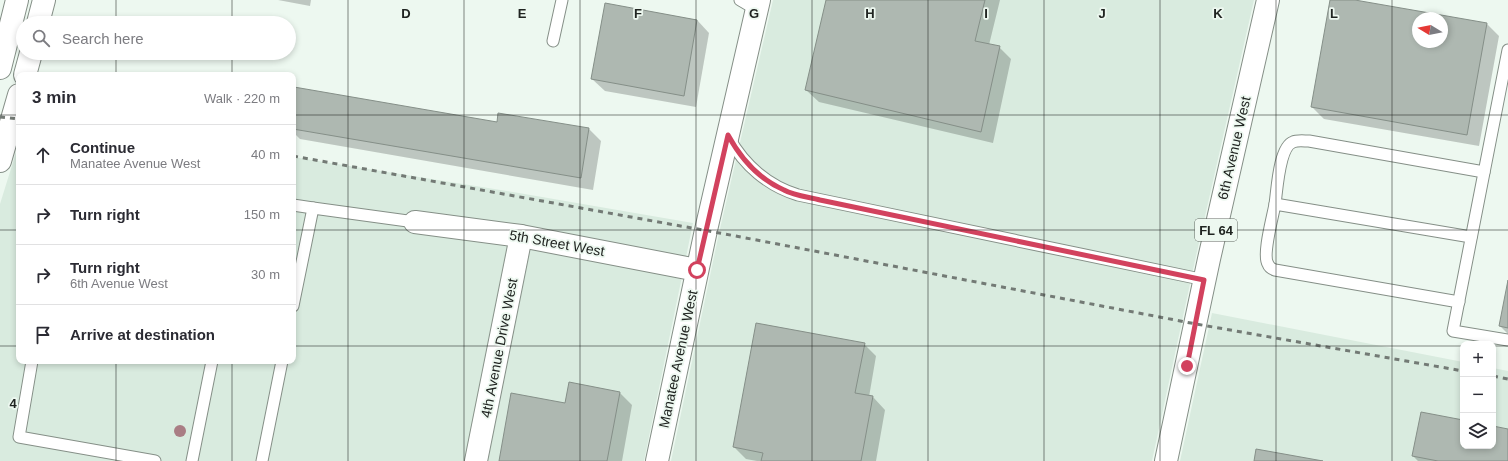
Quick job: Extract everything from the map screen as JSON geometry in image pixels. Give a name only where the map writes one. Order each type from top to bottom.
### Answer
[{"type":"main road","points":[[0,68],[17,0]]},
{"type":"main road","points":[[40,16],[44,0]]},
{"type":"main road","name":"6th Avenue West","points":[[1166,461],[1204,280],[1268,0]]},
{"type":"main road","name":"Manatee Avenue West","points":[[657,461],[697,270],[728,135],[752,3]]},
{"type":"main road","points":[[26,72],[28,60]]},
{"type":"main road","points":[[0,161],[16,105]]},
{"type":"main road","name":"5th Street West","points":[[415,222],[521,236],[697,270]]},
{"type":"main road","name":"4th Avenue Drive West","points":[[476,461],[521,236]]},
{"type":"lane","points":[[553,41],[562,0]]},
{"type":"lane","points":[[1508,50],[1453,331],[1508,340]]},
{"type":"lane","points":[[728,135],[744,161],[757,173],[784,190],[820,200],[1204,280]]},
{"type":"lane","points":[[1459,302],[1271,268],[1267,264],[1266,252],[1284,152],[1289,144],[1297,141],[1309,141],[1484,172]]},
{"type":"lane","points":[[1275,204],[1471,237]]},
{"type":"lane","points":[[296,205],[415,222]]},
{"type":"lane","points":[[296,291],[313,208]]},
{"type":"lane","points":[[31,364],[19,437],[154,461]]},
{"type":"lane","points":[[192,461],[211,364]]},
{"type":"lane","points":[[262,461],[281,364]]},
{"type":"shaded area","points":[[773,0],[1254,0],[1196,256],[1152,461],[671,461],[719,233]]},
{"type":"shaded area","points":[[16,153],[16,364],[296,364],[296,157],[513,192],[693,223],[644,461],[0,461],[0,204]]},
{"type":"shaded area","points":[[1212,313],[1460,361],[1460,449],[1496,449],[1496,369],[1508,371],[1508,461],[1180,461]]},
{"type":"building","points":[[826,0],[985,0],[975,41],[1000,46],[981,132],[805,90]]},
{"type":"building","points":[[1330,0],[1355,0],[1424,12],[1412,12],[1412,48],[1448,48],[1448,16],[1487,23],[1467,135],[1311,107]]},
{"type":"building","points":[[605,3],[697,20],[684,96],[591,79]]},
{"type":"building","points":[[296,87],[497,122],[498,113],[589,128],[581,178],[296,130]]},
{"type":"building","points":[[1508,280],[1508,328],[1499,326]]},
{"type":"building","points":[[756,323],[865,343],[855,393],[873,396],[861,461],[761,461],[763,453],[733,447]]},
{"type":"building","points":[[569,382],[620,392],[607,461],[499,461],[511,393],[565,403]]},
{"type":"building","points":[[1421,412],[1460,419],[1460,449],[1496,449],[1496,427],[1508,429],[1508,461],[1438,461],[1412,456]]},
{"type":"building","points":[[1256,449],[1323,461],[1254,461]]},
{"type":"railway","points":[[0,117],[16,119]]},
{"type":"railway","points":[[296,157],[725,234],[1196,324],[1460,370]]},
{"type":"railway","points":[[1496,377],[1508,379]]},
{"type":"route","points":[[697,270],[728,135],[744,161],[757,173],[784,190],[798,195],[1204,280],[1187,366]]}]
